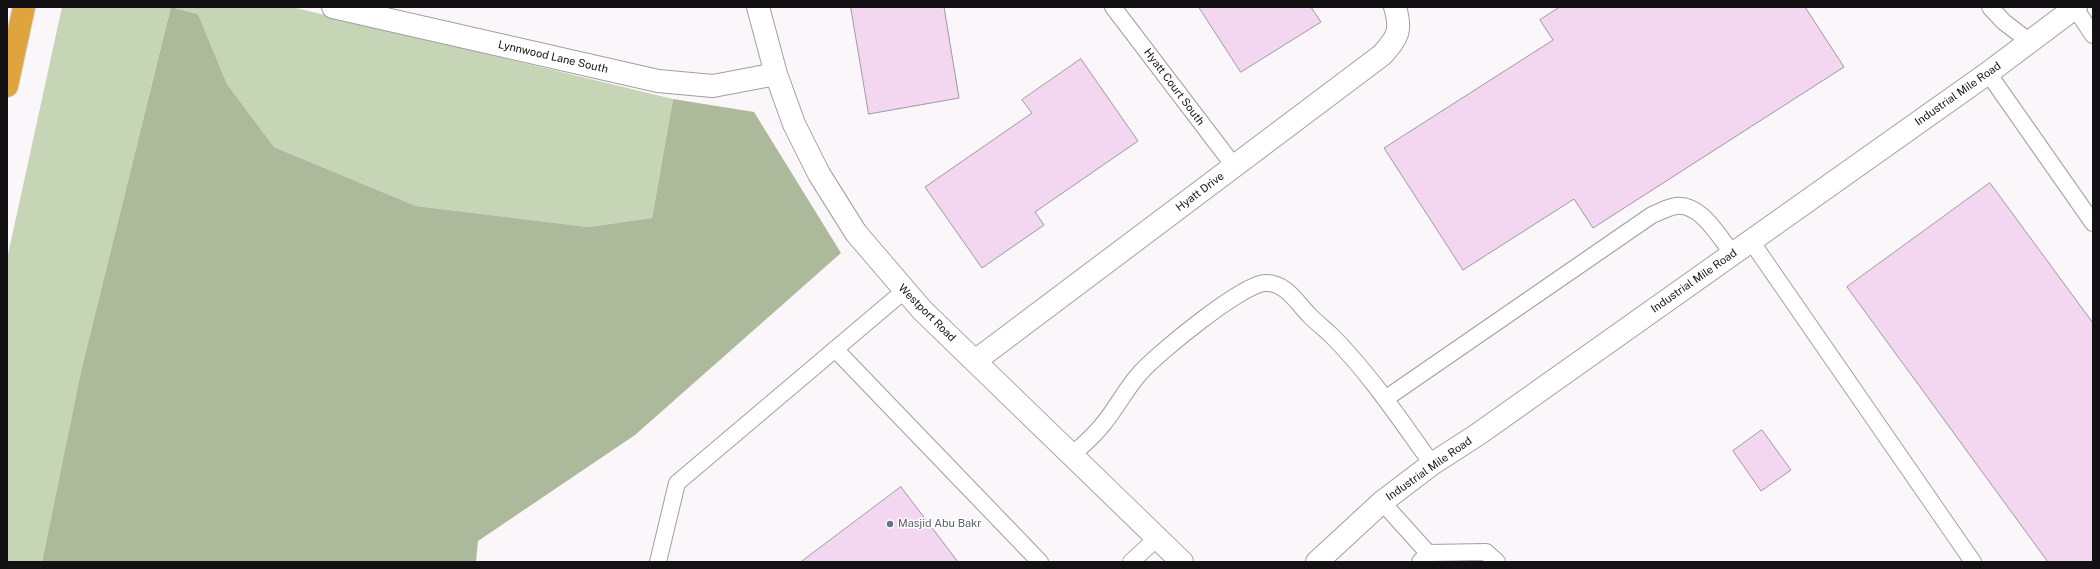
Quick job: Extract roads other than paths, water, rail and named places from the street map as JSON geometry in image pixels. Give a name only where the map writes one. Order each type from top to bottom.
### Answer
[{"type":"highway","points":[[7,86],[24,7]]},
{"type":"street","name":"Lynnwood Lane South","points":[[332,7],[658,81],[713,86],[776,74]]},
{"type":"street","name":"Westport Road","points":[[758,7],[776,74],[794,124],[820,174],[856,233],[904,291],[1182,562]]},
{"type":"street","name":"Hyatt Drive","points":[[975,361],[1382,55],[1395,41],[1400,22],[1395,7]]},
{"type":"street","name":"Industrial Mile Road","points":[[1316,562],[1382,502],[1432,464],[1477,435],[1733,254],[1988,73],[2076,7]]},
{"type":"lane","name":"Hyatt Court South","points":[[1113,7],[1234,166]]},
{"type":"lane","points":[[1990,7],[2004,22],[2030,42]]},
{"type":"lane","points":[[2076,7],[2093,35]]},
{"type":"lane","points":[[1988,73],[2093,223]]},
{"type":"lane","points":[[1385,399],[1652,215],[1675,206],[1687,206],[1696,211],[1706,221],[1733,254]]},
{"type":"lane","points":[[1751,241],[1973,562]]},
{"type":"lane","points":[[1072,455],[1103,425],[1140,373],[1152,361],[1216,309],[1249,289],[1265,283],[1279,285],[1291,294],[1309,315],[1332,336],[1385,399],[1432,464]]},
{"type":"lane","points":[[658,562],[677,483],[904,291]]},
{"type":"lane","points":[[835,349],[1040,562]]},
{"type":"lane","points":[[1382,502],[1424,557],[1486,552],[1497,562]]},
{"type":"lane","points":[[1131,562],[1157,538]]},
{"type":"place","name":"Masjid Abu Bakr","points":[[890,524]]}]
